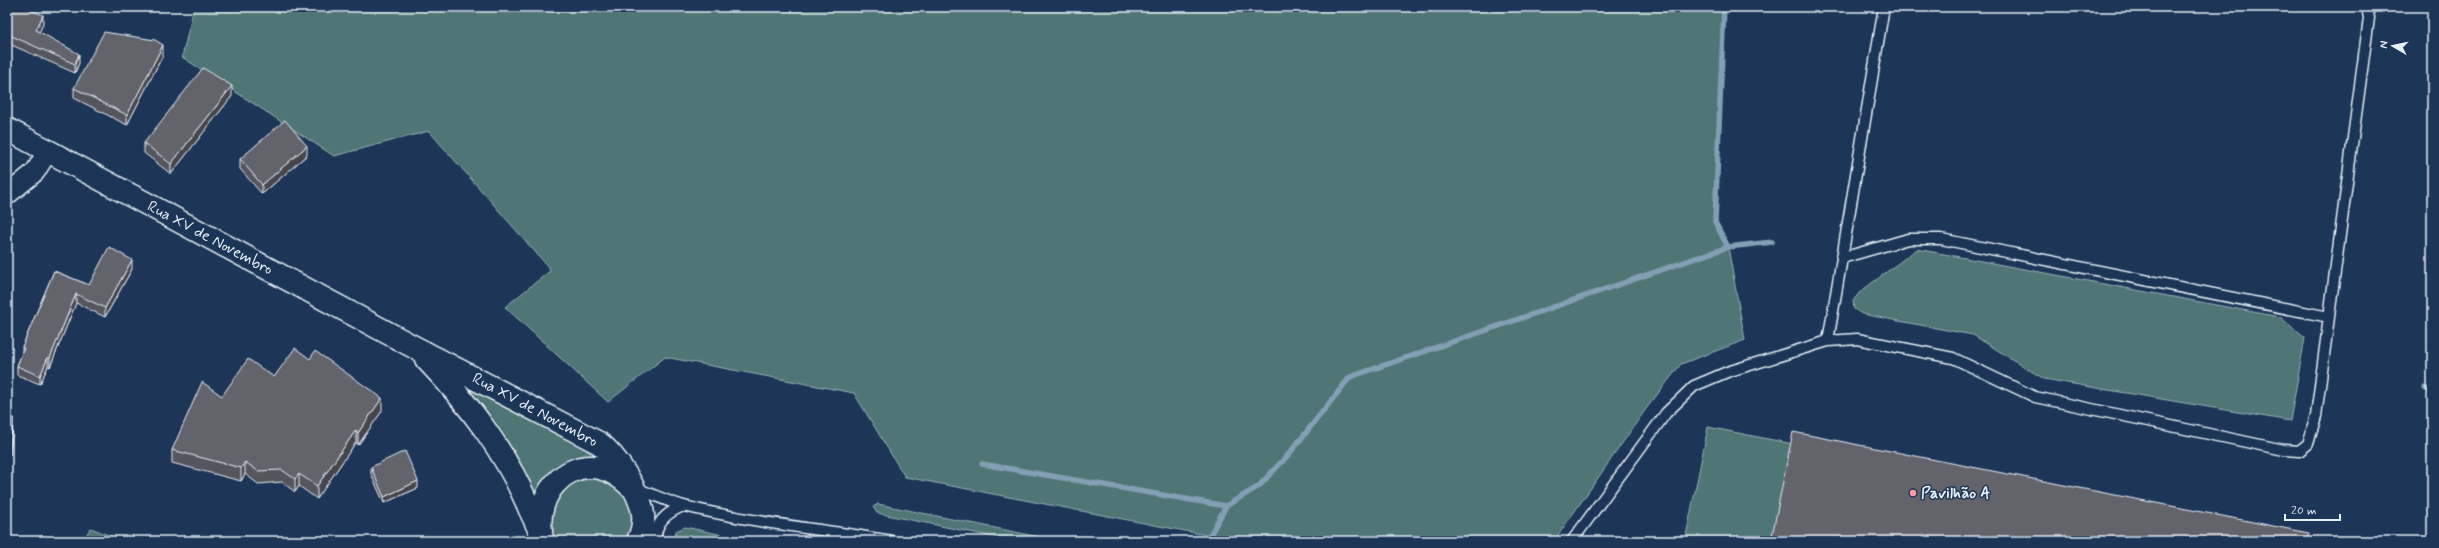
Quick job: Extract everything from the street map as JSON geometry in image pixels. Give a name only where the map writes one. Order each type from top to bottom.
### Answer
[{"type":"main road","name":"Rua XV de Novembro","points":[[7,129],[414,347],[599,443],[608,449],[617,460],[630,486],[639,499],[643,514],[642,531],[638,541]]},
{"type":"main road","name":"Rua XV de Novembro","points":[[414,347],[452,387],[492,438],[524,494],[543,540]]},
{"type":"main road","points":[[543,540],[539,519],[543,502],[552,486],[565,475],[582,468],[600,468],[617,474],[630,486]]},
{"type":"street","points":[[7,195],[35,172],[48,151]]},
{"type":"lane","points":[[1828,341],[1884,7]]},
{"type":"lane","points":[[1572,541],[1666,413],[1694,386],[1728,372],[1828,341],[1857,339],[1953,358],[2036,398],[2284,450],[2299,451],[2308,444],[2316,416],[2369,18],[2367,7]]},
{"type":"lane","points":[[1842,258],[1908,239],[1942,239],[2329,317]]},
{"type":"lane","points":[[630,486],[683,506],[799,528],[840,532],[891,541]]},
{"type":"lane","points":[[656,541],[659,524],[669,512],[683,506]]},
{"type":"green space","points":[[194,7],[1724,7],[1715,222],[1728,247],[1745,340],[1681,364],[1646,409],[1554,541],[1237,541],[905,477],[854,393],[665,357],[608,402],[505,307],[551,270],[429,131],[334,156],[182,57]]},
{"type":"green space","points":[[1917,249],[2280,317],[2305,338],[2290,421],[2044,379],[1973,335],[1862,314],[1854,309],[1853,301],[1860,292]]},
{"type":"green space","points":[[462,382],[580,445],[595,457],[551,472],[534,494],[520,464],[493,422]]},
{"type":"green space","points":[[1708,427],[1793,444],[1773,541],[1685,541]]},
{"type":"green space","points":[[594,478],[615,487],[623,493],[628,500],[632,519],[628,541],[556,541],[551,529],[550,518],[551,508],[556,499],[563,491],[572,485],[582,480]]},
{"type":"green space","points":[[878,504],[1059,541],[1014,541],[877,513],[873,507]]},
{"type":"green space","points":[[685,527],[751,541],[677,541],[675,538],[676,531]]},
{"type":"green space","points":[[91,528],[123,541],[82,541]]},
{"type":"building","points":[[7,7],[24,7],[43,15],[36,30],[79,54],[75,64],[7,34]]},
{"type":"building","points":[[104,32],[155,40],[163,45],[127,115],[74,88]]},
{"type":"building","points":[[203,68],[232,86],[171,164],[144,143]]},
{"type":"building","points":[[285,120],[307,146],[262,185],[240,159]]},
{"type":"building","points":[[109,247],[132,260],[105,308],[76,294],[50,358],[48,357],[40,376],[17,366],[24,348],[22,347],[54,271],[89,285]]},
{"type":"building","points":[[295,348],[310,359],[315,351],[382,398],[358,433],[356,430],[317,486],[299,474],[295,479],[282,470],[258,471],[245,462],[241,468],[172,450],[202,382],[222,396],[248,359],[274,377]]},
{"type":"building","points":[[7,416],[13,417],[10,448],[7,448]]},
{"type":"building","name":"Pavilhão A","points":[[1793,432],[2309,533],[2308,541],[1771,541]]},
{"type":"building","points":[[405,451],[418,481],[384,497],[371,467]]},
{"type":"waterway","points":[[1724,7],[1715,222],[1728,247]]},
{"type":"waterway","points":[[1209,537],[1226,506],[1259,486],[1289,454],[1350,377],[1728,247],[1772,242]]},
{"type":"waterway","points":[[2425,388],[2432,391]]},
{"type":"waterway","points":[[982,464],[1226,506]]},
{"type":"place","name":"Pavilhão A","points":[[1913,493]]}]
